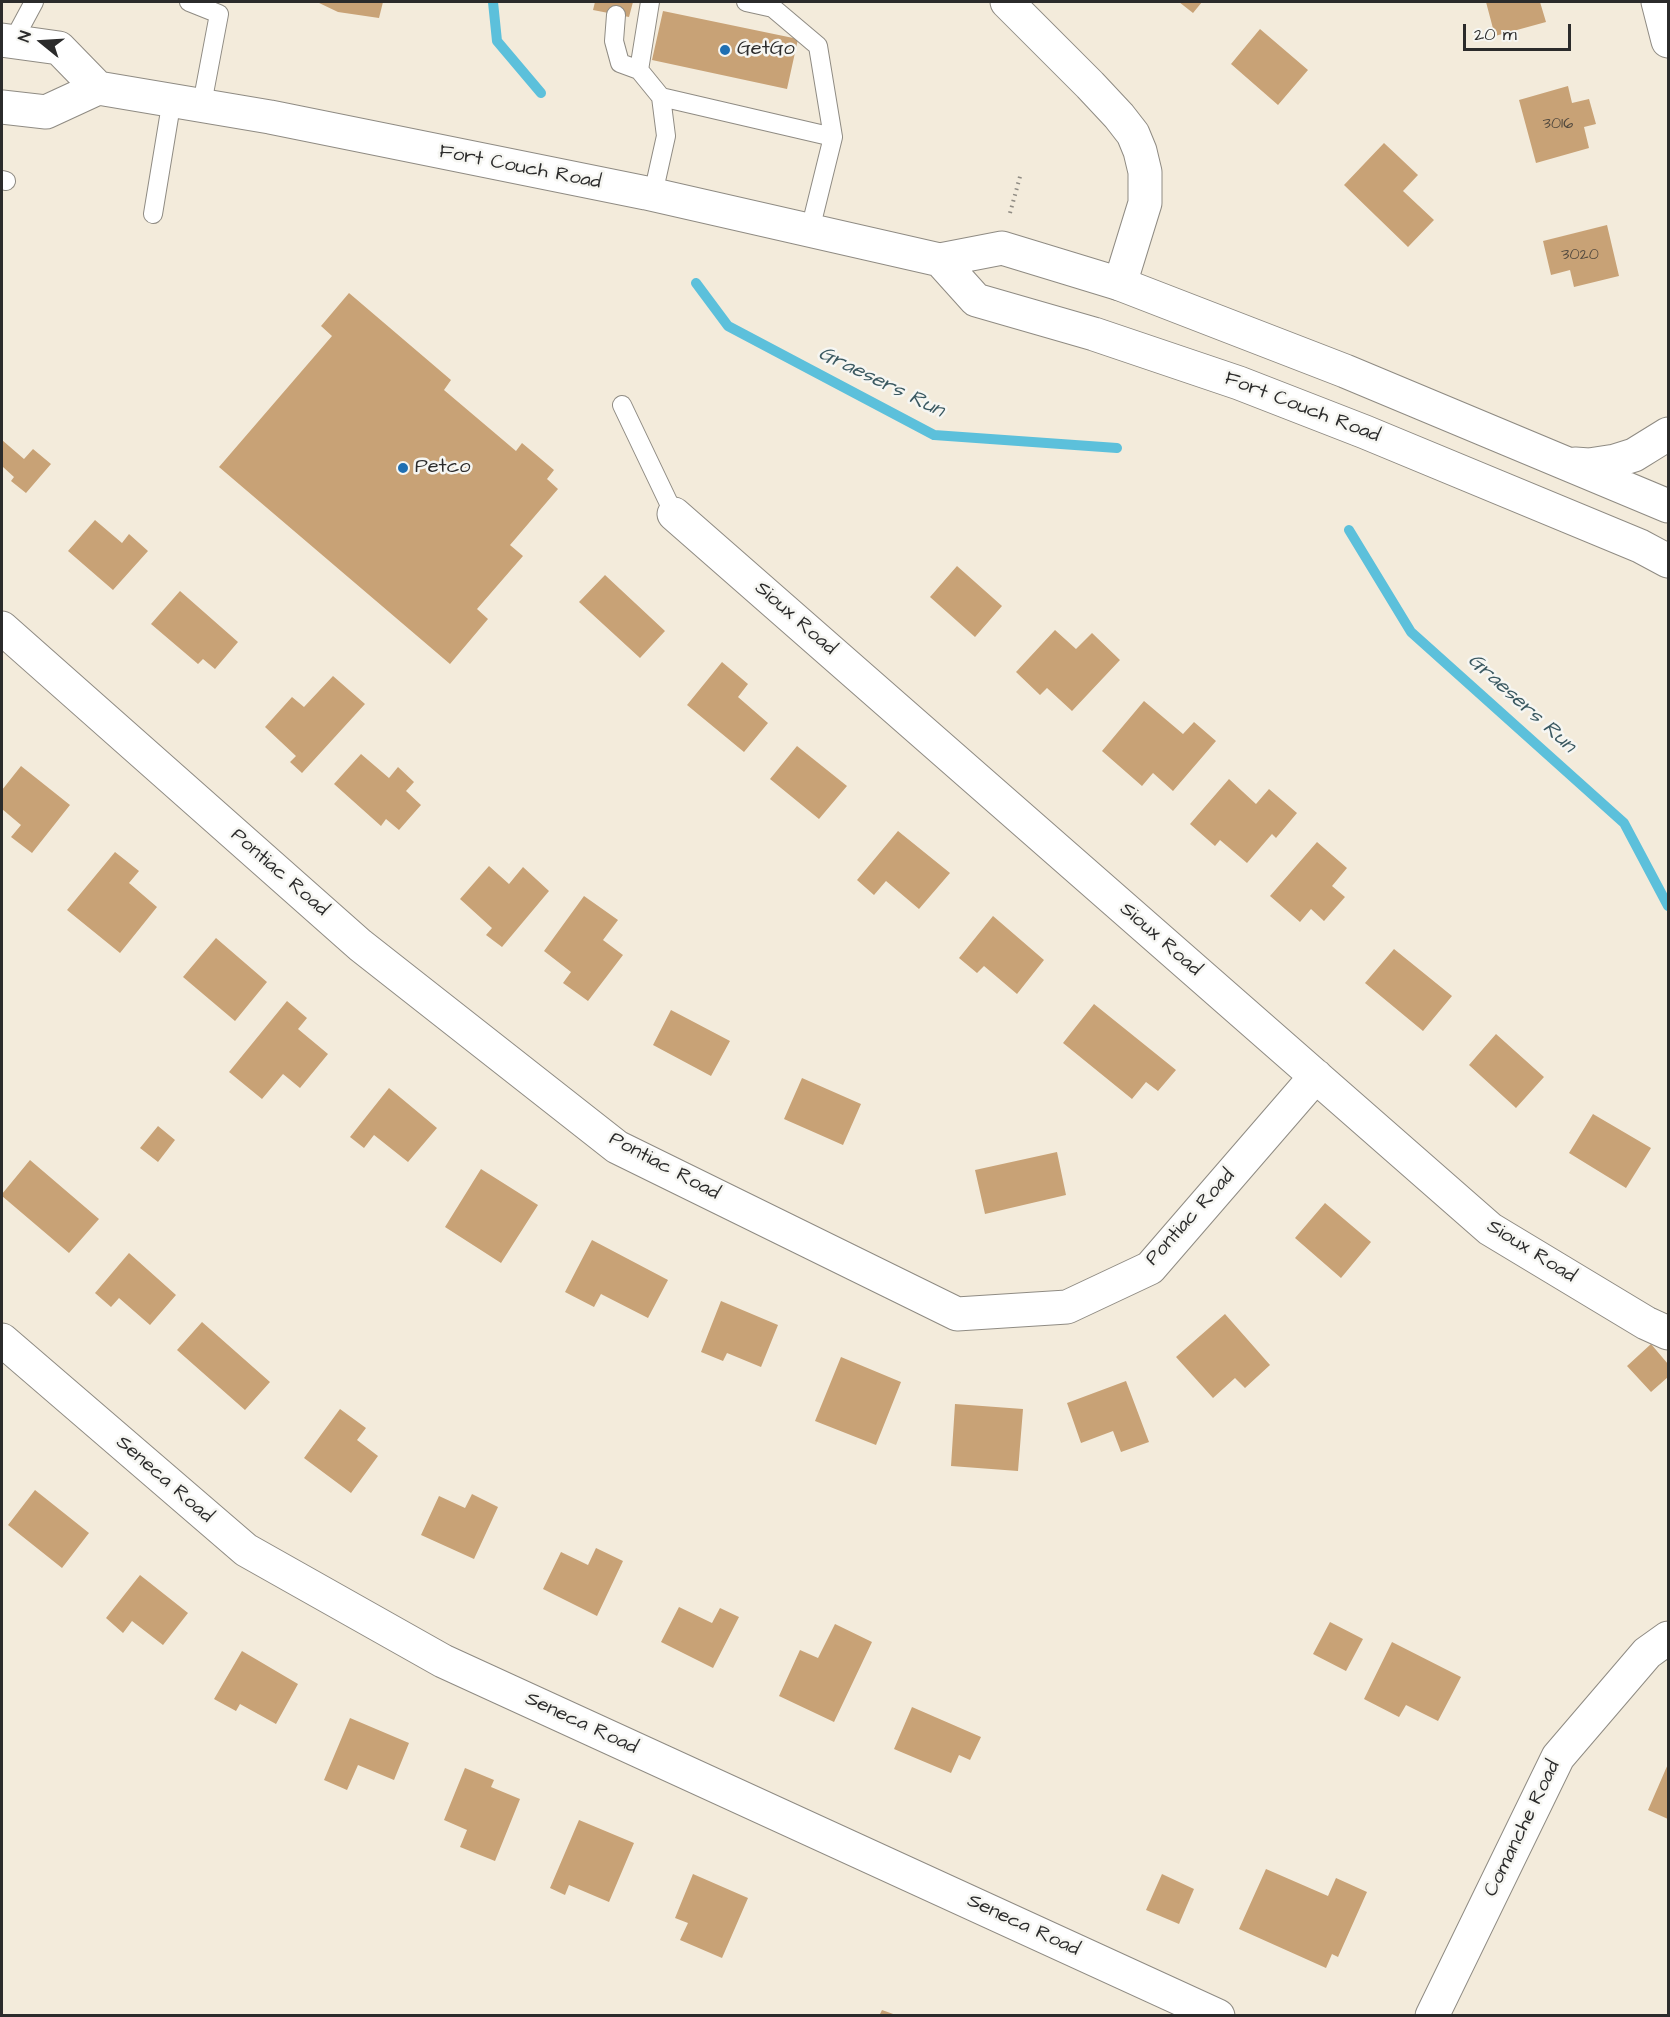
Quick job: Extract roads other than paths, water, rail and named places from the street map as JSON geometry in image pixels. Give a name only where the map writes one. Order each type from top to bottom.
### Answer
[{"type":"street","points":[[1007,2],[1119,116],[1133,134],[1140,151],[1145,172],[1145,203],[1120,284]]},
{"type":"street","points":[[1658,2],[1668,41]]},
{"type":"street","points":[[2,107],[46,112],[98,88],[59,48],[7,40]]},
{"type":"street","name":"Fort Couch Road","points":[[98,88],[187,102],[653,195],[940,260],[1002,249],[1120,284],[1345,371],[1668,506]]},
{"type":"street","name":"Fort Couch Road","points":[[940,260],[976,300],[1094,334],[1239,383],[1365,432],[1629,541],[1668,561]]},
{"type":"street","points":[[1572,464],[1589,465],[1615,461],[1634,455],[1668,434]]},
{"type":"street","name":"Sioux Road","points":[[674,514],[1490,1229],[1646,1323],[1668,1333]]},
{"type":"street","name":"Pontiac Road","points":[[2,628],[360,945],[617,1147],[957,1314],[1066,1307],[1149,1268],[1316,1076]]},
{"type":"street","name":"Seneca Road","points":[[2,1340],[246,1550],[443,1661],[1218,2016]]},
{"type":"street","name":"Comanche Road","points":[[1432,2016],[1558,1756],[1647,1653],[1668,1638]]},
{"type":"lane","points":[[7,40],[34,2]]},
{"type":"lane","points":[[153,214],[187,102],[219,14],[189,2]]},
{"type":"lane","points":[[639,70],[651,2]]},
{"type":"lane","points":[[746,2],[773,8],[818,46],[833,137],[810,230]]},
{"type":"lane","points":[[616,15],[614,41],[620,63],[639,70],[661,97],[666,135],[653,195]]},
{"type":"lane","points":[[661,97],[833,137]]},
{"type":"lane","points":[[622,405],[674,514]]},
{"type":"waterway","name":"Graesers Run","points":[[493,2],[497,41],[541,93]]},
{"type":"waterway","name":"Graesers Run","points":[[696,283],[728,326],[934,435],[1117,448]]},
{"type":"waterway","name":"Graesers Run","points":[[1349,530],[1411,632],[1624,823],[1668,906]]},
{"type":"place","name":"GetGo","points":[[725,50]]},
{"type":"place","name":"Petco","points":[[403,468]]}]
